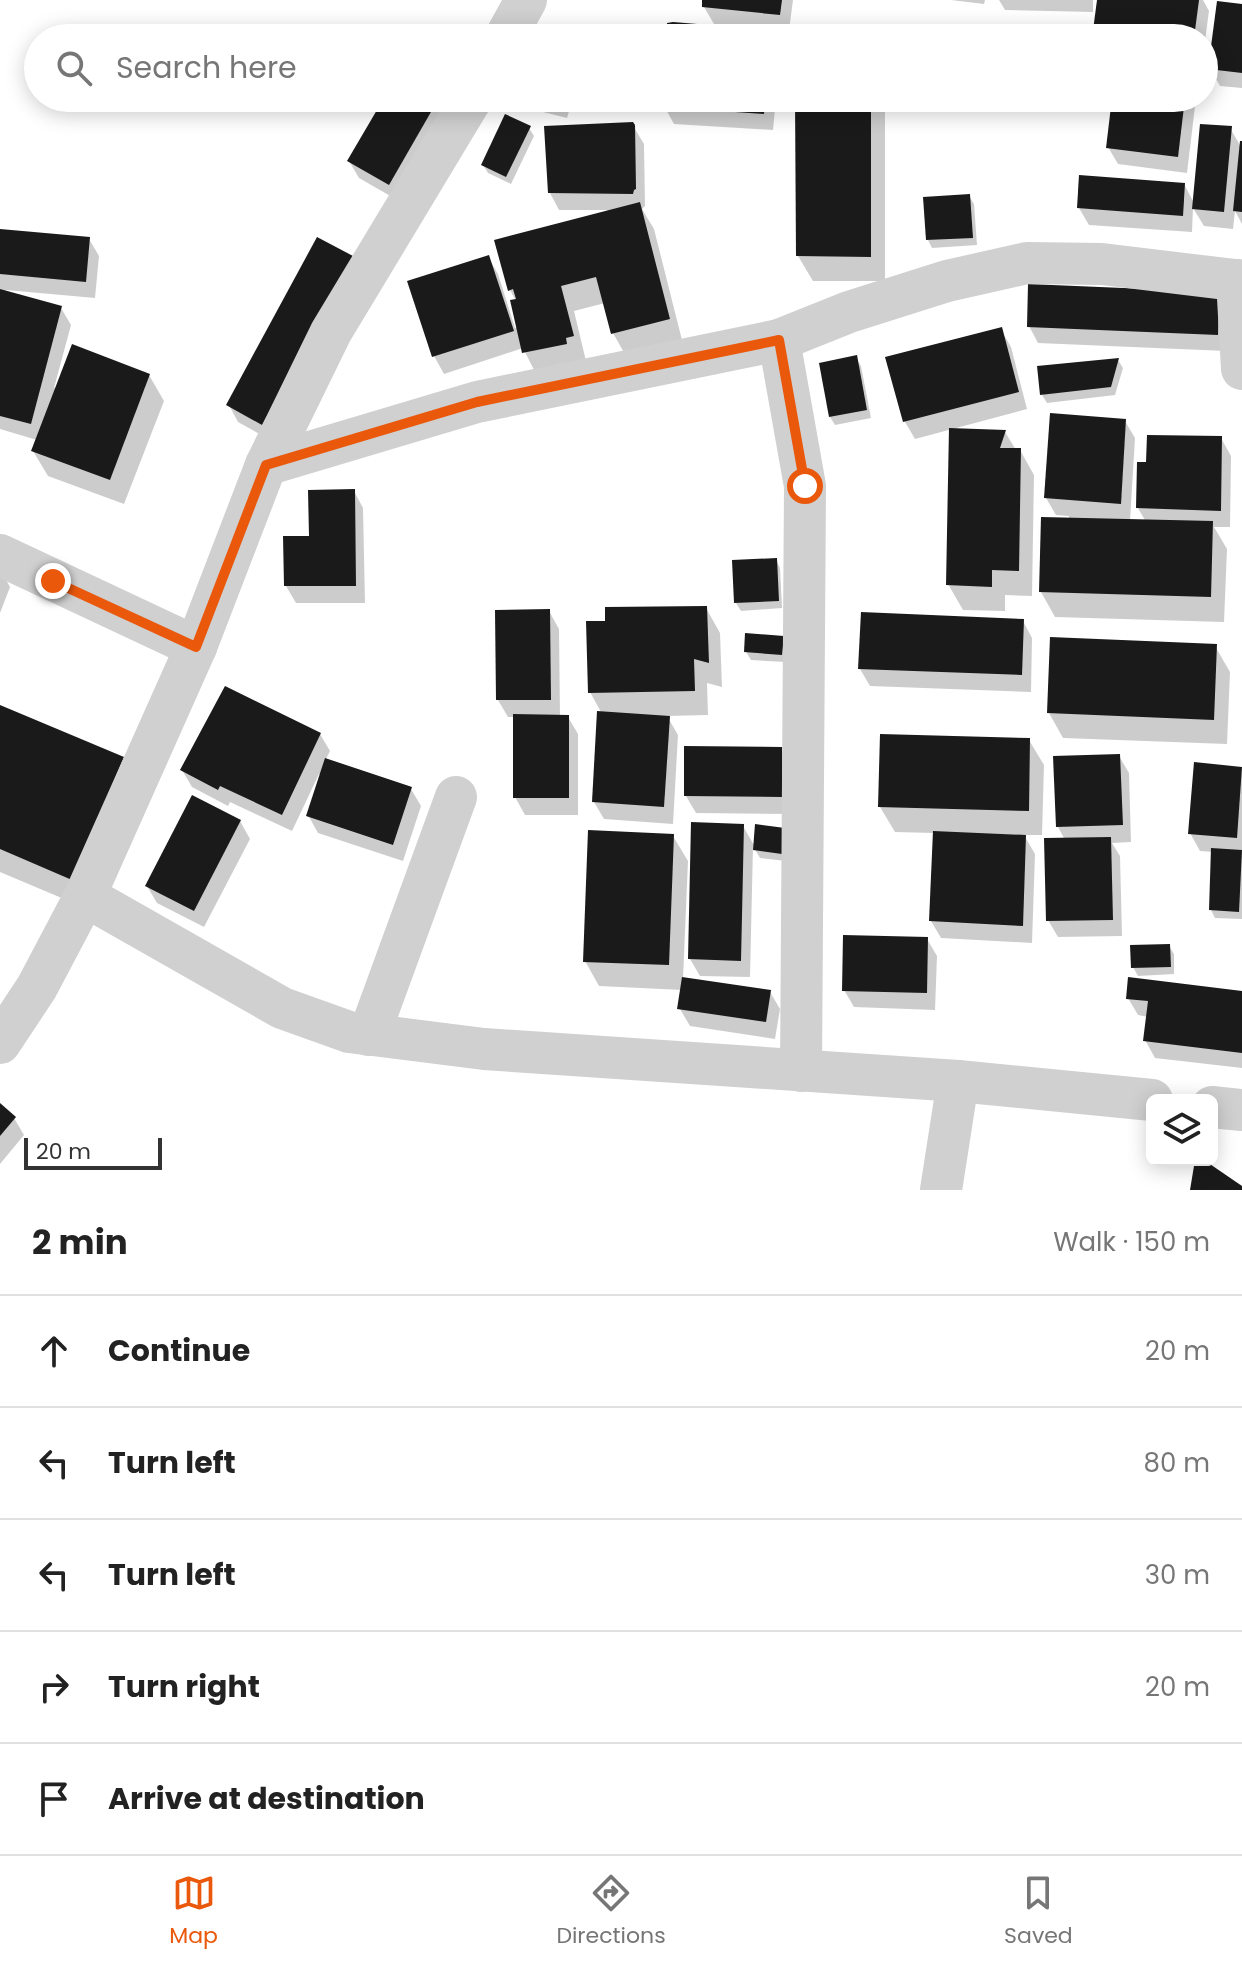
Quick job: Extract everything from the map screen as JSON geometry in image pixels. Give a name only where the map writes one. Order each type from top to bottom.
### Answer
[{"type":"street","points":[[513,24],[526,0]]},
{"type":"street","points":[[0,1043],[37,987],[85,896],[196,647],[266,465],[331,332],[464,112]]},
{"type":"street","points":[[266,465],[477,402],[779,340],[849,312],[947,281],[1027,263],[1102,264],[1240,280],[1242,369]]},
{"type":"street","points":[[779,340],[805,486],[801,1071]]},
{"type":"street","points":[[0,555],[196,647]]},
{"type":"street","points":[[369,1035],[456,797]]},
{"type":"street","points":[[85,896],[282,1008],[349,1032],[484,1049],[958,1081],[1146,1099]]},
{"type":"street","points":[[941,1190],[958,1081]]},
{"type":"street","points":[[1218,1108],[1242,1110]]},
{"type":"building","points":[[702,0],[782,0],[780,15],[702,7]]},
{"type":"building","points":[[1097,0],[1199,0],[1196,24],[1094,24]]},
{"type":"building","points":[[1217,1],[1242,4],[1242,73],[1218,70],[1218,24],[1214,24]]},
{"type":"building","points":[[376,112],[431,112],[389,185],[347,161]]},
{"type":"building","points":[[795,112],[871,112],[871,257],[796,256]]},
{"type":"building","points":[[1110,112],[1183,112],[1178,157],[1106,148]]},
{"type":"building","points":[[505,114],[531,126],[506,177],[481,165]]},
{"type":"building","points":[[633,122],[636,189],[633,194],[548,193],[544,126]]},
{"type":"building","points":[[1200,124],[1232,126],[1224,212],[1192,209]]},
{"type":"building","points":[[1242,141],[1242,212],[1233,211]]},
{"type":"building","points":[[1079,175],[1185,183],[1183,216],[1077,208]]},
{"type":"building","points":[[970,194],[973,238],[926,240],[923,197]]},
{"type":"building","points":[[640,202],[670,319],[611,334],[596,277],[561,286],[574,336],[566,338],[567,344],[522,353],[510,300],[516,299],[513,289],[508,291],[494,240]]},
{"type":"building","points":[[0,229],[90,237],[86,282],[0,274]]},
{"type":"building","points":[[317,237],[353,256],[262,425],[226,405]]},
{"type":"building","points":[[489,255],[514,331],[432,357],[407,281]]},
{"type":"building","points":[[1028,284],[1219,292],[1218,335],[1027,327]]},
{"type":"building","points":[[0,289],[62,306],[31,424],[0,416]]},
{"type":"building","points":[[1002,327],[1019,392],[903,422],[885,357]]},
{"type":"building","points":[[72,344],[150,374],[110,480],[31,451]]},
{"type":"building","points":[[857,355],[867,410],[829,417],[819,363]]},
{"type":"building","points":[[1119,358],[1111,387],[1040,395],[1037,366]]},
{"type":"building","points":[[1050,413],[1126,419],[1121,504],[1044,498]]},
{"type":"building","points":[[949,428],[1006,430],[1000,448],[1021,448],[1019,571],[992,570],[992,587],[946,585]]},
{"type":"building","points":[[1147,435],[1222,436],[1221,511],[1136,508],[1137,462],[1146,462]]},
{"type":"building","points":[[355,489],[356,586],[284,586],[283,536],[309,536],[308,490]]},
{"type":"building","points":[[1041,517],[1213,521],[1211,597],[1039,592]]},
{"type":"building","points":[[777,558],[779,601],[734,603],[732,560]]},
{"type":"building","points":[[707,606],[709,663],[694,659],[695,691],[588,693],[586,621],[605,621],[605,607]]},
{"type":"building","points":[[550,609],[551,700],[496,700],[495,610]]},
{"type":"building","points":[[861,612],[1024,619],[1022,675],[858,669]]},
{"type":"building","points":[[745,633],[784,636],[782,655],[744,652]]},
{"type":"building","points":[[1050,637],[1217,644],[1214,720],[1047,713]]},
{"type":"building","points":[[225,686],[321,733],[282,815],[220,786],[218,790],[180,770]]},
{"type":"building","points":[[0,705],[124,757],[72,880],[0,849]]},
{"type":"building","points":[[597,711],[670,716],[664,807],[592,802]]},
{"type":"building","points":[[513,714],[569,715],[569,798],[513,798]]},
{"type":"building","points":[[880,734],[1030,738],[1029,811],[878,807]]},
{"type":"building","points":[[684,746],[782,747],[782,797],[684,796]]},
{"type":"building","points":[[1120,754],[1123,825],[1056,827],[1053,756]]},
{"type":"building","points":[[325,758],[412,787],[393,845],[306,816]]},
{"type":"building","points":[[1194,762],[1242,767],[1237,838],[1188,834]]},
{"type":"building","points":[[192,795],[241,820],[194,911],[145,886]]},
{"type":"building","points":[[691,822],[744,824],[741,961],[688,959]]},
{"type":"building","points":[[755,824],[785,828],[782,854],[753,850]]},
{"type":"building","points":[[588,830],[674,834],[669,965],[583,962]]},
{"type":"building","points":[[933,831],[1026,835],[1023,926],[929,921]]},
{"type":"building","points":[[1111,837],[1113,920],[1046,921],[1044,838]]},
{"type":"building","points":[[1211,848],[1242,850],[1239,912],[1209,910]]},
{"type":"building","points":[[843,935],[928,937],[927,993],[842,991]]},
{"type":"building","points":[[1170,944],[1171,967],[1131,968],[1130,945]]},
{"type":"building","points":[[682,977],[771,990],[766,1022],[677,1009]]},
{"type":"building","points":[[1128,977],[1242,991],[1242,1053],[1143,1041],[1148,1001],[1126,999]]},
{"type":"building","points":[[0,1103],[16,1117],[0,1136]]},
{"type":"building","points":[[1194,1166],[1213,1166],[1242,1186],[1242,1190],[1190,1190]]},
{"type":"route","points":[[53,581],[196,647],[266,465],[477,402],[779,340],[805,486]]}]
